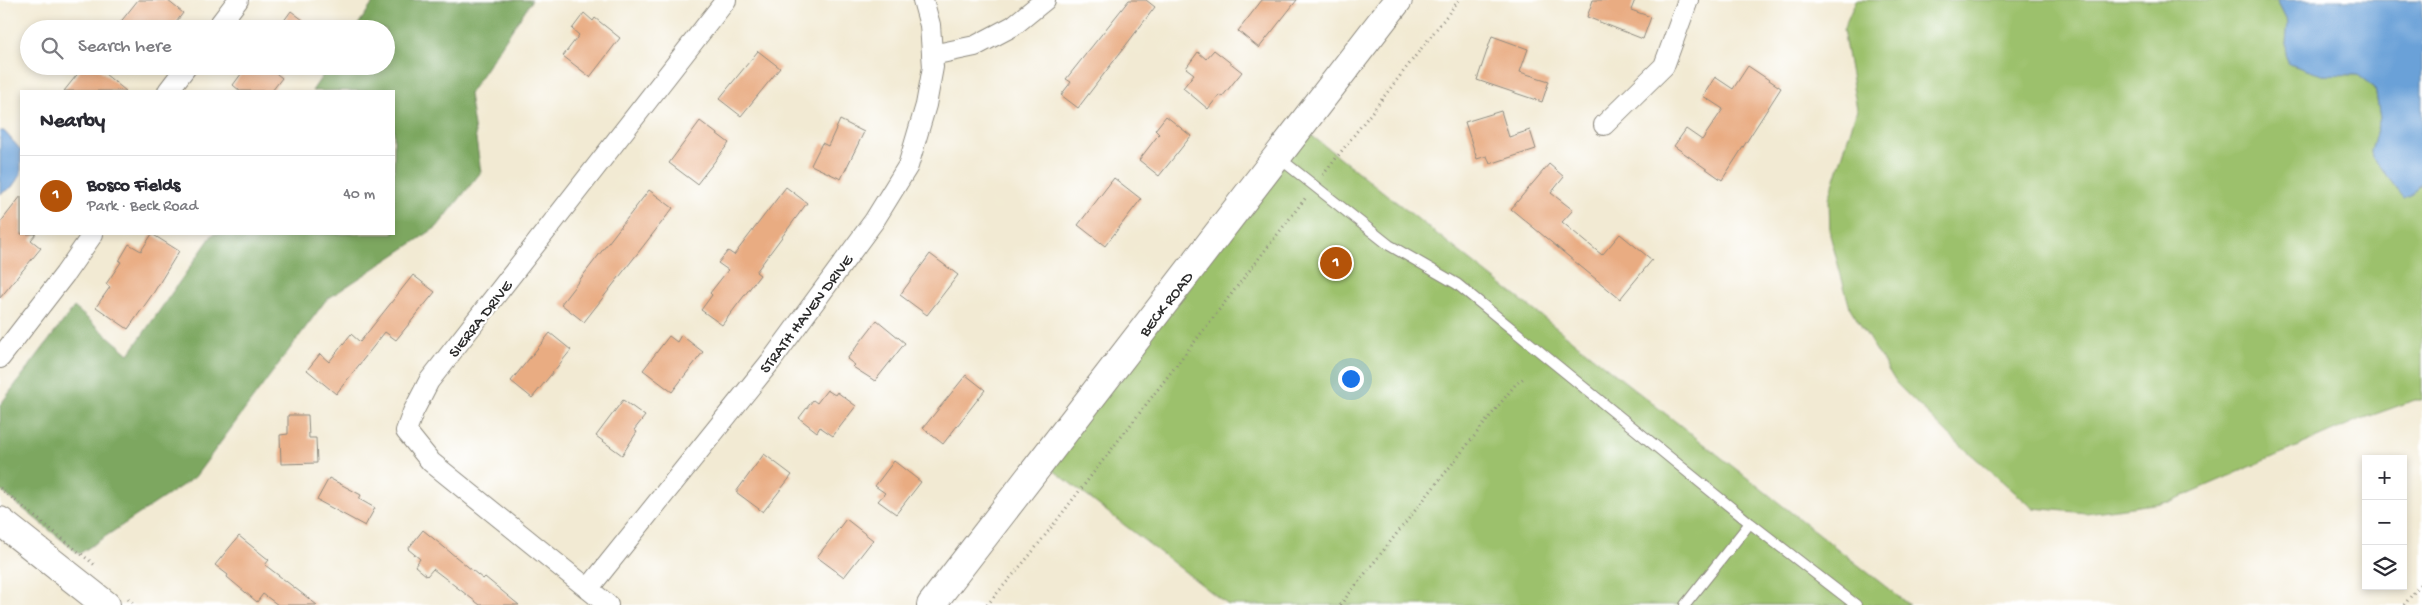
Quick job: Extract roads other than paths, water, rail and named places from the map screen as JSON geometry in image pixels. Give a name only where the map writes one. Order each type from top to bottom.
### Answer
[{"type":"main road","name":"BECK ROAD","points":[[931,605],[1398,0]]},
{"type":"main road","points":[[0,521],[106,605]]},
{"type":"street","points":[[223,20],[238,0]]},
{"type":"street","name":"SIERRA DRIVE","points":[[608,605],[431,462],[406,431],[413,412],[429,382],[726,0]]},
{"type":"street","name":"STRATH HAVEN DRIVE","points":[[588,589],[770,360],[874,221],[908,166],[926,105],[933,66],[930,25],[923,0]]},
{"type":"street","points":[[932,55],[975,46],[1013,26],[1045,0]]},
{"type":"street","points":[[1604,125],[1664,66],[1688,0]]},
{"type":"street","points":[[169,90],[180,75]]},
{"type":"street","points":[[0,358],[65,274],[92,235]]},
{"type":"lane","points":[[1278,157],[1389,245],[1458,284],[1750,523],[1856,605]]},
{"type":"lane","points":[[1685,605],[1750,523]]},
{"type":"water","points":[[2277,0],[2422,0],[2422,180],[2413,194],[2404,198],[2372,157],[2371,151],[2380,118],[2375,88],[2358,75],[2319,74],[2289,64],[2285,54],[2288,22]]},
{"type":"water","points":[[0,131],[4,131],[20,149],[20,175],[12,187],[0,194]]},
{"type":"place","name":"Bosco Fields","points":[[1336,263]]}]
